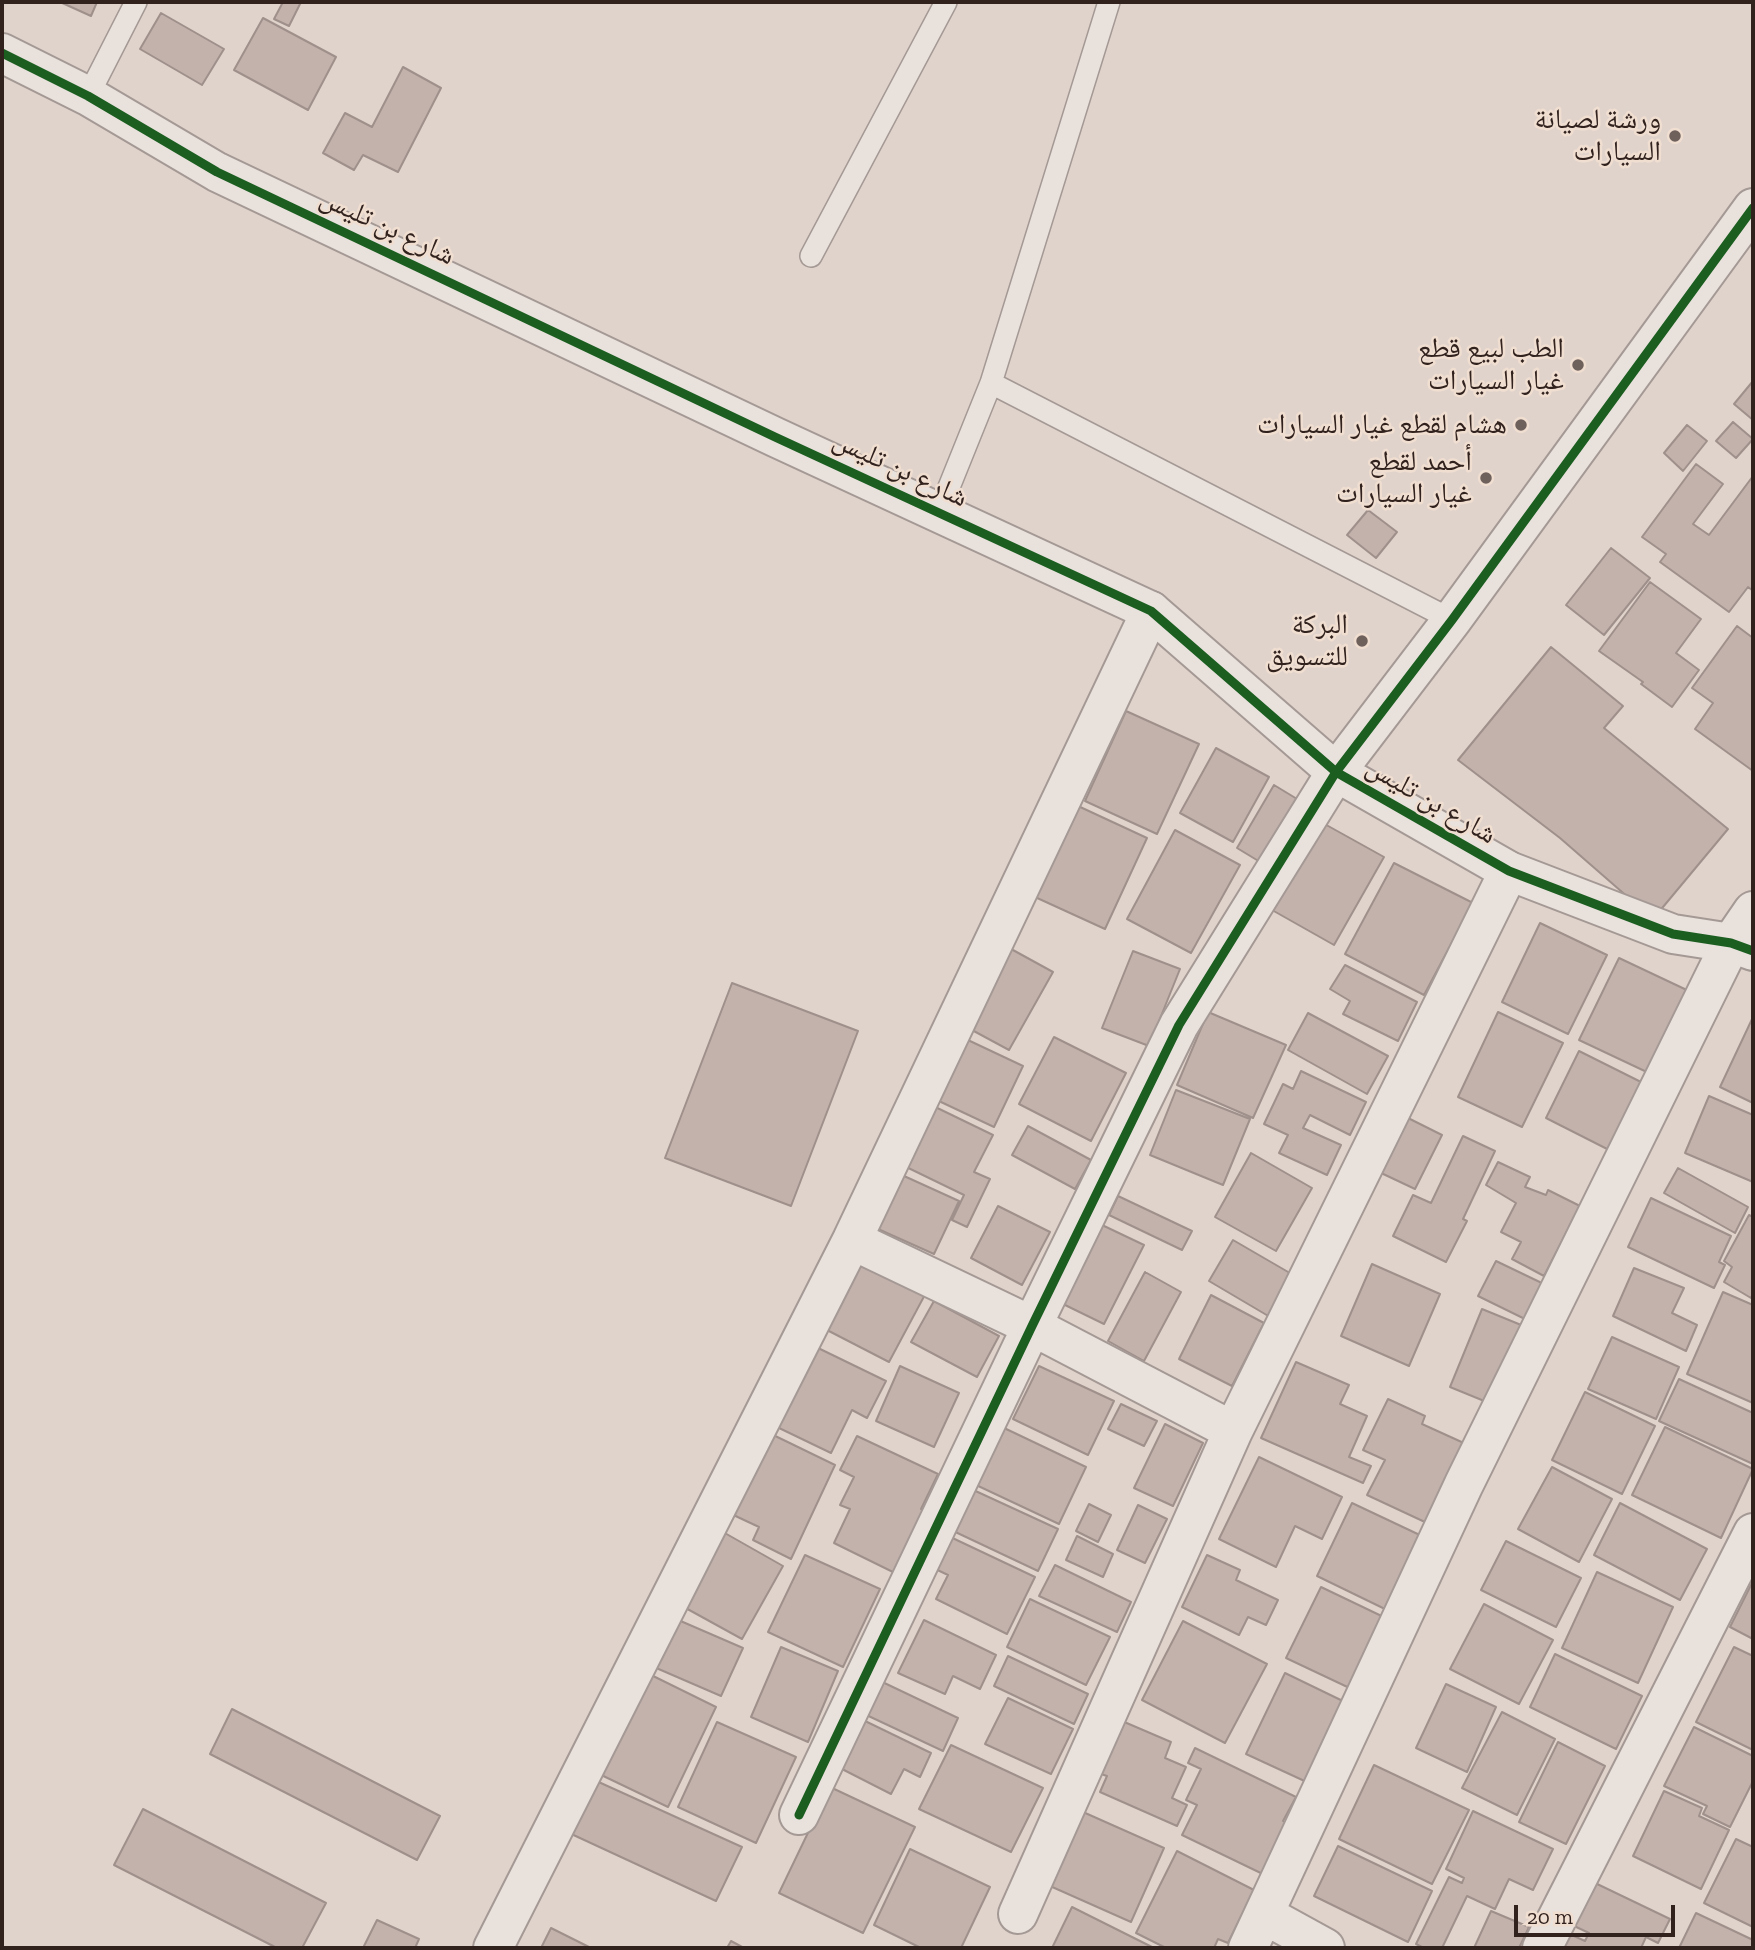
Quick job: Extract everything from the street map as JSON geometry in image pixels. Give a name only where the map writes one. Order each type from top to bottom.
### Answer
[{"type":"street","name":"شارع بن تليس","points":[[2,53],[88,96],[217,172],[763,431],[1151,611],[1336,772],[1508,871],[1674,934],[1742,947]]},
{"type":"street","points":[[799,1815],[1032,1326],[1179,1026],[1336,772],[1749,223]]},
{"type":"street","points":[[494,1948],[852,1240],[1151,611]]},
{"type":"street","points":[[1018,1914],[1233,1431],[1508,871]]},
{"type":"street","points":[[1248,1948],[1464,1484],[1742,947],[1753,911]]},
{"type":"street","points":[[852,1240],[1032,1326],[1233,1431]]},
{"type":"street","points":[[1542,1948],[1753,1533]]},
{"type":"street","points":[[1265,1915],[1325,1948]]},
{"type":"lane","points":[[88,96],[136,2]]},
{"type":"lane","points":[[810,257],[946,2]]},
{"type":"lane","points":[[939,512],[991,383],[1109,2]]},
{"type":"lane","points":[[991,383],[1452,620]]},
{"type":"building","points":[[60,2],[97,2],[91,16]]},
{"type":"building","points":[[283,2],[301,2],[289,26],[274,19]]},
{"type":"building","points":[[161,13],[224,49],[202,85],[140,49]]},
{"type":"building","points":[[263,18],[336,57],[308,110],[234,70]]},
{"type":"building","points":[[403,67],[441,88],[398,172],[363,155],[354,170],[323,153],[345,113],[372,127]]},
{"type":"building","points":[[1753,381],[1753,420],[1734,404]]},
{"type":"building","points":[[1733,422],[1753,439],[1736,458],[1716,441]]},
{"type":"building","points":[[1687,425],[1707,441],[1683,471],[1664,453]]},
{"type":"building","points":[[1696,464],[1723,484],[1693,524],[1709,535],[1753,476],[1753,587],[1752,590],[1748,587],[1729,612],[1660,562],[1666,554],[1642,537]]},
{"type":"building","points":[[1368,510],[1397,532],[1376,558],[1347,535]]},
{"type":"building","points":[[1611,548],[1650,578],[1604,635],[1566,605]]},
{"type":"building","points":[[1650,582],[1701,619],[1676,653],[1699,670],[1672,707],[1641,684],[1643,682],[1599,651]]},
{"type":"building","points":[[1737,626],[1753,638],[1753,771],[1695,729],[1713,703],[1692,688]]},
{"type":"building","points":[[1551,647],[1623,706],[1604,728],[1728,829],[1653,919],[1560,838],[1458,760]]},
{"type":"building","points":[[1126,711],[1199,744],[1157,834],[1085,801]]},
{"type":"building","points":[[1216,748],[1269,777],[1233,842],[1180,813]]},
{"type":"building","points":[[1274,785],[1307,805],[1270,868],[1237,848]]},
{"type":"building","points":[[1078,806],[1147,838],[1105,929],[1035,897]]},
{"type":"building","points":[[1321,822],[1384,857],[1334,945],[1272,910]]},
{"type":"building","points":[[1175,830],[1240,865],[1191,953],[1127,919]]},
{"type":"building","points":[[1394,863],[1473,903],[1424,995],[1345,954]]},
{"type":"building","points":[[1540,923],[1607,955],[1568,1034],[1502,1002]]},
{"type":"building","points":[[1002,944],[1053,972],[1009,1050],[959,1023]]},
{"type":"building","points":[[1133,951],[1180,969],[1149,1046],[1102,1028]]},
{"type":"building","points":[[1619,958],[1691,992],[1651,1074],[1579,1040]]},
{"type":"building","points":[[1345,965],[1417,1002],[1398,1041],[1343,1014],[1350,1001],[1330,989]]},
{"type":"building","points":[[732,983],[858,1031],[791,1206],[665,1158]]},
{"type":"building","points":[[1208,1012],[1286,1045],[1253,1118],[1177,1085]]},
{"type":"building","points":[[1498,1012],[1563,1043],[1522,1127],[1458,1097]]},
{"type":"building","points":[[1308,1013],[1388,1056],[1367,1094],[1288,1050]]},
{"type":"building","points":[[1753,1017],[1753,1103],[1720,1087]]},
{"type":"building","points":[[953,1033],[1023,1066],[994,1127],[924,1094]]},
{"type":"building","points":[[1054,1037],[1126,1073],[1091,1141],[1019,1104]]},
{"type":"building","points":[[1579,1051],[1651,1087],[1617,1154],[1546,1118]]},
{"type":"building","points":[[1301,1071],[1366,1102],[1350,1135],[1310,1115],[1303,1128],[1341,1145],[1327,1175],[1279,1153],[1288,1135],[1264,1124],[1283,1084],[1293,1089]]},
{"type":"building","points":[[1176,1090],[1250,1119],[1223,1185],[1150,1155]]},
{"type":"building","points":[[1709,1096],[1753,1115],[1753,1182],[1685,1153]]},
{"type":"building","points":[[925,1102],[993,1135],[974,1172],[990,1179],[967,1227],[952,1220],[964,1195],[896,1162]]},
{"type":"building","points":[[1406,1117],[1442,1135],[1415,1189],[1379,1172]]},
{"type":"building","points":[[1028,1126],[1091,1160],[1075,1189],[1012,1155]]},
{"type":"building","points":[[1463,1136],[1495,1151],[1463,1219],[1467,1221],[1446,1262],[1393,1236],[1413,1195],[1431,1203]]},
{"type":"building","points":[[1251,1153],[1312,1188],[1276,1251],[1215,1217]]},
{"type":"building","points":[[1498,1162],[1530,1177],[1525,1187],[1546,1195],[1548,1190],[1580,1206],[1544,1276],[1512,1259],[1521,1242],[1501,1232],[1516,1203],[1486,1185]]},
{"type":"building","points":[[1678,1168],[1748,1207],[1735,1233],[1664,1193]]},
{"type":"building","points":[[893,1171],[959,1201],[934,1254],[869,1225]]},
{"type":"building","points":[[1118,1196],[1192,1231],[1182,1250],[1109,1215]]},
{"type":"building","points":[[1651,1198],[1731,1236],[1719,1262],[1725,1265],[1714,1288],[1628,1247]]},
{"type":"building","points":[[998,1206],[1050,1232],[1022,1285],[971,1258]]},
{"type":"building","points":[[1749,1215],[1753,1217],[1751,1298],[1724,1282],[1732,1267],[1724,1261]]},
{"type":"building","points":[[1102,1225],[1144,1245],[1104,1324],[1063,1304]]},
{"type":"building","points":[[1233,1240],[1295,1276],[1270,1317],[1209,1281]]},
{"type":"building","points":[[864,1256],[928,1289],[889,1362],[825,1329]]},
{"type":"building","points":[[1496,1261],[1548,1286],[1531,1322],[1478,1296]]},
{"type":"building","points":[[1372,1264],[1440,1294],[1409,1366],[1341,1336]]},
{"type":"building","points":[[1634,1268],[1684,1288],[1672,1313],[1697,1325],[1686,1351],[1613,1316]]},
{"type":"building","points":[[1145,1272],[1181,1292],[1144,1361],[1108,1341]]},
{"type":"building","points":[[1723,1292],[1753,1305],[1753,1403],[1687,1374]]},
{"type":"building","points":[[1211,1295],[1264,1323],[1232,1386],[1179,1359]]},
{"type":"building","points":[[934,1301],[999,1336],[977,1377],[911,1342]]},
{"type":"building","points":[[1482,1309],[1526,1327],[1494,1405],[1450,1387]]},
{"type":"building","points":[[1612,1337],[1679,1367],[1656,1419],[1588,1389]]},
{"type":"building","points":[[816,1347],[886,1381],[867,1418],[852,1410],[831,1453],[777,1427]]},
{"type":"building","points":[[1296,1362],[1349,1385],[1340,1404],[1367,1416],[1349,1457],[1371,1466],[1363,1483],[1261,1438]]},
{"type":"building","points":[[900,1366],[959,1393],[934,1447],[876,1421]]},
{"type":"building","points":[[1039,1366],[1114,1401],[1088,1455],[1013,1419]]},
{"type":"building","points":[[1679,1379],[1753,1413],[1753,1464],[1659,1421]]},
{"type":"building","points":[[1585,1392],[1655,1426],[1622,1494],[1552,1460]]},
{"type":"building","points":[[1388,1399],[1425,1416],[1422,1424],[1466,1444],[1427,1523],[1367,1495],[1385,1460],[1363,1450]]},
{"type":"building","points":[[1121,1404],[1157,1421],[1144,1446],[1108,1429]]},
{"type":"building","points":[[1165,1424],[1203,1443],[1173,1506],[1134,1488]]},
{"type":"building","points":[[1002,1427],[1086,1467],[1059,1524],[974,1484]]},
{"type":"building","points":[[1665,1427],[1753,1469],[1721,1538],[1632,1495]]},
{"type":"building","points":[[765,1431],[835,1465],[791,1559],[753,1540],[759,1527],[727,1512]]},
{"type":"building","points":[[857,1436],[938,1474],[921,1509],[927,1512],[897,1574],[834,1543],[850,1509],[840,1505],[854,1477],[840,1470]]},
{"type":"building","points":[[1259,1457],[1342,1497],[1322,1539],[1295,1526],[1276,1567],[1219,1539]]},
{"type":"building","points":[[1552,1467],[1612,1499],[1579,1562],[1518,1529]]},
{"type":"building","points":[[969,1488],[1058,1529],[1038,1571],[949,1529]]},
{"type":"building","points":[[1352,1503],[1424,1537],[1387,1610],[1317,1576]]},
{"type":"building","points":[[1620,1503],[1707,1549],[1680,1600],[1594,1555]]},
{"type":"building","points":[[1089,1504],[1111,1515],[1098,1542],[1076,1531]]},
{"type":"building","points":[[1138,1505],[1167,1519],[1145,1563],[1117,1550]]},
{"type":"building","points":[[723,1532],[783,1566],[742,1639],[682,1606]]},
{"type":"building","points":[[944,1534],[1035,1577],[1007,1634],[936,1599],[948,1575],[929,1566]]},
{"type":"building","points":[[1077,1536],[1113,1554],[1103,1577],[1066,1560]]},
{"type":"building","points":[[1506,1541],[1581,1578],[1556,1627],[1481,1590]]},
{"type":"building","points":[[805,1555],[880,1589],[843,1667],[768,1632]]},
{"type":"building","points":[[1207,1555],[1240,1570],[1236,1580],[1278,1600],[1266,1625],[1248,1617],[1239,1635],[1182,1607]]},
{"type":"building","points":[[1055,1565],[1131,1602],[1117,1632],[1039,1596]]},
{"type":"building","points":[[1597,1572],[1673,1607],[1638,1683],[1562,1648]]},
{"type":"building","points":[[1753,1581],[1753,1639],[1730,1627]]},
{"type":"building","points":[[1321,1587],[1392,1621],[1358,1692],[1286,1658]]},
{"type":"building","points":[[1030,1599],[1110,1637],[1086,1685],[1007,1647]]},
{"type":"building","points":[[1484,1604],[1553,1640],[1519,1704],[1450,1669]]},
{"type":"building","points":[[669,1616],[743,1648],[721,1696],[647,1664]]},
{"type":"building","points":[[924,1620],[996,1655],[980,1689],[953,1676],[945,1694],[898,1673]]},
{"type":"building","points":[[1183,1621],[1267,1664],[1225,1743],[1142,1700]]},
{"type":"building","points":[[781,1647],[838,1671],[808,1742],[751,1717]]},
{"type":"building","points":[[1734,1647],[1753,1656],[1753,1750],[1696,1722]]},
{"type":"building","points":[[1555,1654],[1642,1696],[1616,1749],[1530,1707]]},
{"type":"building","points":[[1008,1656],[1088,1694],[1074,1724],[994,1686]]},
{"type":"building","points":[[645,1672],[716,1707],[668,1807],[595,1772]]},
{"type":"building","points":[[1285,1673],[1349,1704],[1311,1784],[1246,1754]]},
{"type":"building","points":[[876,1679],[958,1718],[943,1751],[860,1712]]},
{"type":"building","points":[[1446,1684],[1496,1707],[1467,1772],[1416,1748]]},
{"type":"building","points":[[1008,1698],[1073,1729],[1051,1774],[985,1744]]},
{"type":"building","points":[[232,1709],[440,1816],[417,1860],[210,1754]]},
{"type":"building","points":[[1502,1712],[1555,1739],[1517,1815],[1462,1788]]},
{"type":"building","points":[[863,1720],[931,1753],[920,1777],[904,1769],[891,1794],[840,1768]]},
{"type":"building","points":[[1122,1721],[1171,1742],[1165,1758],[1186,1767],[1172,1798],[1187,1805],[1177,1826],[1100,1792],[1107,1776],[1098,1773]]},
{"type":"building","points":[[717,1722],[796,1757],[756,1843],[678,1807]]},
{"type":"building","points":[[1694,1727],[1753,1756],[1753,1781],[1730,1827],[1703,1814],[1707,1806],[1664,1786]]},
{"type":"building","points":[[1558,1742],[1605,1766],[1566,1844],[1519,1822]]},
{"type":"building","points":[[951,1745],[1043,1788],[1011,1852],[919,1809]]},
{"type":"building","points":[[1195,1748],[1296,1797],[1283,1821],[1292,1826],[1269,1877],[1182,1835],[1197,1805],[1186,1800],[1201,1769],[1188,1763]]},
{"type":"building","points":[[1374,1765],[1469,1810],[1432,1884],[1339,1839]]},
{"type":"building","points":[[592,1779],[742,1847],[716,1901],[567,1832]]},
{"type":"building","points":[[830,1787],[915,1827],[863,1933],[779,1893]]},
{"type":"building","points":[[1664,1791],[1702,1808],[1699,1816],[1729,1830],[1701,1889],[1633,1856]]},
{"type":"building","points":[[143,1809],[326,1903],[302,1948],[277,1948],[114,1865]]},
{"type":"building","points":[[1473,1811],[1553,1849],[1533,1890],[1509,1879],[1495,1909],[1467,1896],[1442,1948],[1424,1948],[1416,1944],[1449,1877],[1462,1883],[1464,1878],[1446,1869]]},
{"type":"building","points":[[1083,1812],[1164,1848],[1131,1922],[1050,1886]]},
{"type":"building","points":[[1736,1839],[1753,1847],[1753,1927],[1704,1903]]},
{"type":"building","points":[[1338,1846],[1432,1891],[1408,1942],[1314,1896]]},
{"type":"building","points":[[910,1849],[990,1887],[961,1948],[921,1948],[874,1925]]},
{"type":"building","points":[[1177,1851],[1254,1890],[1228,1943],[1218,1939],[1214,1948],[1166,1948],[1136,1933]]},
{"type":"building","points":[[1593,1882],[1670,1919],[1658,1943],[1646,1937],[1641,1948],[1544,1948],[1554,1927],[1585,1941],[1589,1933],[1572,1925]]},
{"type":"building","points":[[1072,1907],[1154,1948],[1052,1948]]},
{"type":"building","points":[[1491,1911],[1529,1927],[1519,1948],[1474,1948]]},
{"type":"building","points":[[1696,1913],[1753,1940],[1753,1948],[1679,1948]]},
{"type":"building","points":[[377,1920],[419,1939],[415,1948],[363,1948]]},
{"type":"building","points":[[551,1928],[591,1948],[541,1948]]},
{"type":"building","points":[[731,1941],[744,1948],[727,1948]]},
{"type":"cycle path","points":[[2,53],[88,96],[217,172],[775,437],[1151,611],[1336,772],[1509,871],[1673,934],[1731,943],[1753,951]]},
{"type":"cycle path","points":[[799,1815],[1179,1025],[1336,772],[1452,620],[1753,208]]},
{"type":"place","name":"ورشة لصيانة السيارات","points":[[1675,136]]},
{"type":"place","name":"الطب لبيع قطع غيار السيارات","points":[[1578,365]]},
{"type":"place","name":"هشام لقطع غيار السيارات","points":[[1521,425]]},
{"type":"place","name":"أحمد لقطع غيار السيارات","points":[[1486,478]]},
{"type":"place","name":"البركة للتسويق","points":[[1362,641]]}]
